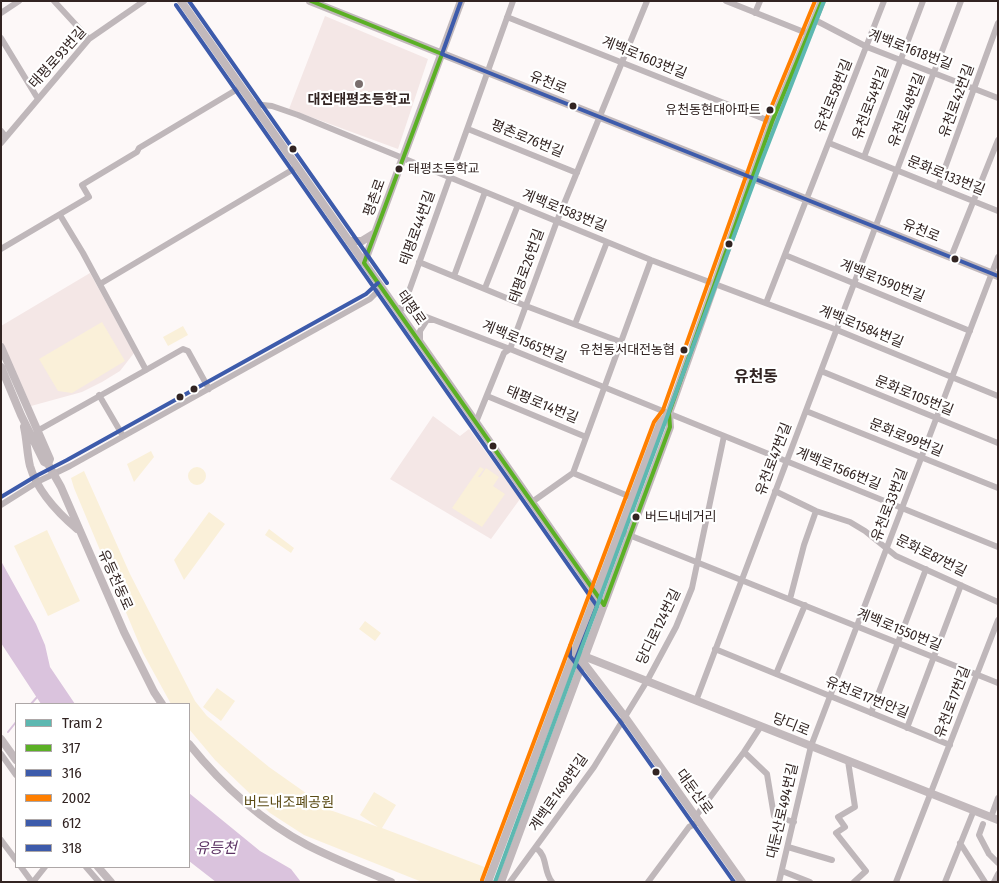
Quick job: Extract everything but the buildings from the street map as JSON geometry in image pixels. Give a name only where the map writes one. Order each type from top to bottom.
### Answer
[{"type":"main road","name":"태평로","points":[[181,1],[364,263],[399,308],[420,342],[604,605]]},
{"type":"main road","name":"유천로","points":[[310,1],[995,274]]},
{"type":"main road","name":"평촌로","points":[[364,263],[461,1]]},
{"type":"main road","points":[[488,882],[660,424],[669,413],[772,122],[822,1]]},
{"type":"main road","points":[[350,241],[362,241],[376,233]]},
{"type":"main road","name":"유등천동로","points":[[1,347],[50,459],[48,464]]},
{"type":"main road","name":"유등천동로","points":[[1,367],[21,415],[44,462],[48,464],[54,474],[124,632],[161,703]]},
{"type":"main road","points":[[500,882],[670,427],[669,413]]},
{"type":"main road","points":[[21,415],[30,466],[37,482],[53,504],[80,531]]},
{"type":"main road","name":"당디로","points":[[575,652],[583,658],[696,700],[994,818]]},
{"type":"main road","name":"대둔산로","points":[[583,658],[742,882]]},
{"type":"main road","points":[[3,744],[15,759]]},
{"type":"main road","points":[[190,745],[208,768],[235,795],[281,830],[308,846],[391,882]]},
{"type":"main road","points":[[99,868],[111,882]]},
{"type":"street","points":[[1,13],[19,1]]},
{"type":"street","points":[[54,1],[89,40]]},
{"type":"street","name":"태평로93번길","points":[[1,143],[89,40],[144,1]]},
{"type":"street","name":"태평로44번길","points":[[399,308],[419,262],[513,1]]},
{"type":"street","name":"태평로26번길","points":[[476,422],[504,353],[510,349],[558,221],[647,1]]},
{"type":"street","points":[[726,1],[809,34]]},
{"type":"street","points":[[755,13],[760,1]]},
{"type":"street","name":"유천로58번길","points":[[806,199],[884,1]]},
{"type":"street","name":"유천로54번길","points":[[864,157],[923,1]]},
{"type":"street","name":"유천로48번길","points":[[876,227],[961,1]]},
{"type":"street","name":"계백로1603번길","points":[[507,17],[772,122]]},
{"type":"street","name":"계백로1618번길","points":[[815,20],[867,47],[998,98]]},
{"type":"street","name":"유천로42번길","points":[[938,187],[998,24]]},
{"type":"street","points":[[1,38],[38,99]]},
{"type":"street","points":[[1,249],[89,197],[82,185],[137,152],[139,148],[242,87]]},
{"type":"street","name":"계백로1583번길","points":[[253,104],[272,106],[298,115],[715,285]]},
{"type":"street","name":"평촌로76번길","points":[[468,129],[577,173]]},
{"type":"street","points":[[1,130],[6,137]]},
{"type":"street","points":[[951,257],[998,140]]},
{"type":"street","name":"문화로133번길","points":[[829,143],[998,211]]},
{"type":"street","points":[[100,284],[297,167]]},
{"type":"street","points":[[454,276],[485,192]]},
{"type":"street","points":[[766,303],[806,199]]},
{"type":"street","points":[[485,288],[518,205]]},
{"type":"street","points":[[60,215],[100,284],[146,370]]},
{"type":"street","name":"유천로47번길","points":[[696,700],[876,227]]},
{"type":"street","points":[[575,324],[607,242]]},
{"type":"street","name":"계백로1590번길","points":[[785,255],[970,331]]},
{"type":"street","name":"유천로33번길","points":[[811,746],[936,418],[970,331],[995,274],[998,257]]},
{"type":"street","name":"태평로14번길","points":[[573,473],[651,260]]},
{"type":"street","points":[[419,262],[526,306],[621,342]]},
{"type":"street","name":"계백로1584번길","points":[[715,285],[837,330],[998,396]]},
{"type":"street","points":[[1,505],[39,481],[370,299],[382,287]]},
{"type":"street","name":"계백로1565번길","points":[[399,308],[510,349],[669,413]]},
{"type":"street","points":[[420,342],[420,332],[427,320],[434,320]]},
{"type":"street","points":[[38,431],[183,349],[188,351],[208,389]]},
{"type":"street","name":"문화로105번길","points":[[821,372],[998,443]]},
{"type":"street","points":[[99,395],[123,436]]},
{"type":"street","name":"태평로14번길","points":[[488,396],[586,437]]},
{"type":"street","name":"문화로99번길","points":[[806,411],[998,488]]},
{"type":"street","name":"계백로1566번길","points":[[669,413],[998,547]]},
{"type":"street","name":"당디로124번길","points":[[646,681],[676,627],[692,588],[696,561],[724,436]]},
{"type":"street","points":[[532,502],[573,473],[633,498]]},
{"type":"street","name":"문화로87번길","points":[[775,491],[816,511],[850,522],[865,531],[896,556],[998,602]]},
{"type":"street","points":[[790,599],[804,545],[816,511]]},
{"type":"street","name":"계백로1550번길","points":[[620,530],[998,684]]},
{"type":"street","points":[[871,713],[926,569]]},
{"type":"street","points":[[907,728],[961,585]]},
{"type":"street","points":[[776,674],[805,605]]},
{"type":"street","name":"유천로17번길","points":[[896,882],[998,620]]},
{"type":"street","name":"유천로17번안길","points":[[715,649],[950,746]]},
{"type":"street","points":[[625,716],[646,681]]},
{"type":"street","name":"계백로1498번길","points":[[510,882],[594,767],[625,716]]},
{"type":"street","points":[[648,882],[689,827],[698,819],[761,726]]},
{"type":"street","name":"대둔산로494번길","points":[[779,882],[811,746]]},
{"type":"street","points":[[744,752],[767,774],[774,816],[794,822]]},
{"type":"street","points":[[1,754],[15,774]]},
{"type":"street","points":[[848,760],[855,807],[838,817],[845,826],[836,833],[866,871],[854,882]]},
{"type":"street","points":[[994,818],[998,798]]},
{"type":"street","points":[[945,882],[974,810]]},
{"type":"street","points":[[983,824],[979,835],[989,854],[998,863]]},
{"type":"street","points":[[1,840],[15,859]]},
{"type":"street","points":[[960,843],[985,882]]},
{"type":"street","points":[[788,847],[832,860]]},
{"type":"street","points":[[536,848],[542,852],[547,873],[552,882]]},
{"type":"street","points":[[22,868],[32,882],[44,868]]},
{"type":"street","points":[[87,868],[99,882]]},
{"type":"street","points":[[782,871],[810,882]]},
{"type":"street","points":[[994,882],[998,874]]},
{"type":"shaded area","name":"대전태평초등학교","points":[[325,16],[428,59],[398,149],[289,109]]},
{"type":"shaded area","points":[[90,273],[134,353],[120,371],[102,382],[82,392],[31,406],[1,340],[1,326]]},
{"type":"shaded area","points":[[433,416],[460,436],[469,429],[520,499],[491,539],[390,479]]},
{"type":"green space","points":[[102,322],[125,361],[72,393],[58,391],[39,359]]},
{"type":"green space","points":[[183,326],[188,335],[168,346],[163,337]]},
{"type":"green space","points":[[151,451],[154,457],[134,482],[127,464]]},
{"type":"green space","points":[[197,467],[203,470],[206,476],[203,482],[197,485],[191,482],[188,476],[191,470]]},
{"type":"green space","points":[[480,467],[484,469],[478,477],[486,468],[499,477],[493,486],[505,494],[482,527],[452,508]]},
{"type":"green space","name":"버드내조폐공원","points":[[84,471],[130,574],[195,701],[207,716],[269,767],[330,810],[378,827],[360,815],[374,792],[396,805],[382,828],[487,868],[481,882],[422,882],[304,835],[270,813],[215,760],[190,730],[190,703],[170,703],[143,653],[71,478]]},
{"type":"green space","points":[[209,512],[225,524],[184,580],[174,560]]},
{"type":"green space","points":[[269,529],[294,548],[291,553],[265,535]]},
{"type":"green space","points":[[47,530],[80,601],[48,616],[14,546]]},
{"type":"green space","points":[[365,621],[381,633],[375,641],[359,629]]},
{"type":"green space","points":[[217,688],[235,701],[221,721],[203,707]]},
{"type":"water","points":[[1,561],[36,624],[45,645],[50,667],[74,703],[40,703],[1,643]]},
{"type":"water","name":"유등천","points":[[190,794],[260,851],[291,869],[301,882],[216,882],[190,862]]},
{"type":"waterway","points":[[32,703],[38,696]]},
{"type":"waterway","points":[[8,732],[15,723]]},
{"type":"tram line","name":"2","points":[[495,882],[762,160],[824,1]]},
{"type":"transit line","name":"612","points":[[189,1],[387,283]]},
{"type":"transit line","name":"317","points":[[311,1],[442,54]]},
{"type":"transit line","name":"318","points":[[442,54],[461,1]]},
{"type":"transit line","name":"2002","points":[[482,880],[654,422],[663,410],[766,120],[815,1]]},
{"type":"transit line","name":"317","points":[[604,605],[670,427],[669,413],[772,122],[822,1]]},
{"type":"transit line","name":"316","points":[[176,5],[597,606],[576,659]]},
{"type":"transit line","name":"317","points":[[364,263],[442,54]]},
{"type":"transit line","name":"318","points":[[442,54],[998,276]]},
{"type":"transit line","name":"317","points":[[364,263],[604,605]]},
{"type":"transit line","name":"612","points":[[1,497],[366,294],[378,283]]},
{"type":"transit line","name":"316","points":[[570,646],[570,656],[620,721],[734,882]]},
{"type":"place","name":"대전태평초등학교","points":[[359,84]]},
{"type":"place","name":"유천동현대아파트","points":[[770,110]]},
{"type":"place","name":"태평초등학교","points":[[399,169]]},
{"type":"place","name":"유천동서대전농협","points":[[684,350]]},
{"type":"place","name":"버드내네거리","points":[[636,517]]},
{"type":"district","name":"유천동","points":[[756,378]]}]
